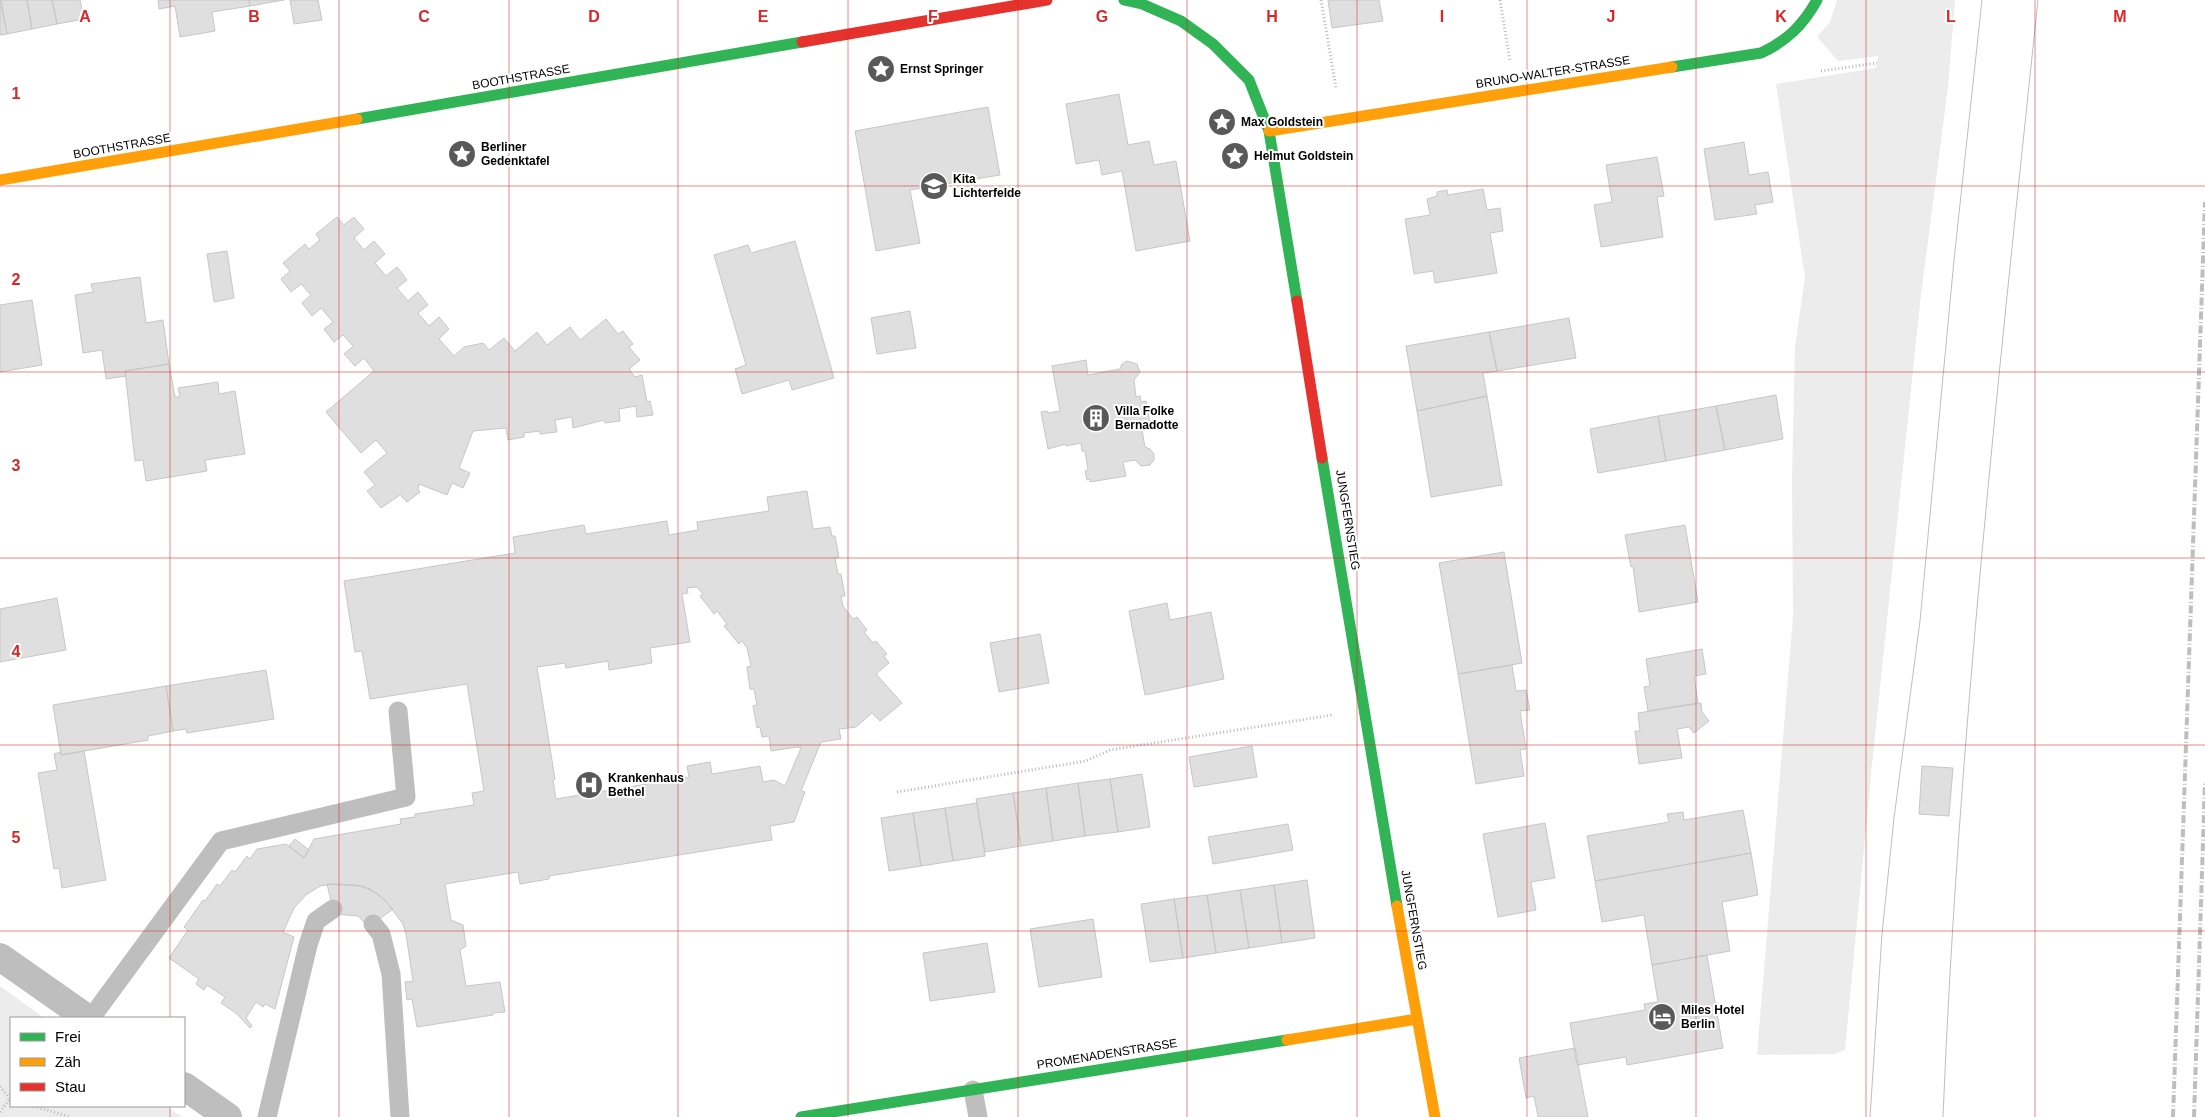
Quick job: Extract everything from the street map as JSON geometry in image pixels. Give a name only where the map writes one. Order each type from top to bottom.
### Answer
[{"type":"street","name":"BOOTHSTRASSE","points":[[0,180],[1047,0]]},
{"type":"street","name":"JUNGFERNSTIEG","points":[[1124,0],[1142,4],[1181,21],[1214,44],[1249,80],[1269,131],[1376,786],[1435,1117]]},
{"type":"street","name":"BRUNO-WALTER-STRASSE","points":[[1269,131],[1761,53],[1776,47],[1792,37],[1808,19],[1817,0]]},
{"type":"street","points":[[0,957],[88,1017]]},
{"type":"street","name":"PROMENADENSTRASSE","points":[[800,1117],[1417,1019]]},
{"type":"street","points":[[185,1087],[228,1117]]},
{"type":"lane","points":[[90,1017],[221,841],[406,797],[398,711]]},
{"type":"lane","points":[[266,1117],[308,945],[316,921],[333,909]]},
{"type":"lane","points":[[373,924],[381,934],[390,974],[400,1117]]},
{"type":"lane","points":[[973,1090],[978,1117]]},
{"type":"path","points":[[1321,0],[1336,92]]},
{"type":"path","points":[[1500,0],[1510,64]]},
{"type":"path","points":[[1821,71],[1877,63]]},
{"type":"path","points":[[897,792],[1086,761],[1110,750],[1336,714]]},
{"type":"path","points":[[0,1087],[10,1098]]},
{"type":"path","points":[[0,1112],[10,1100]]},
{"type":"path","points":[[37,1107],[70,1117]]},
{"type":"shaded area","points":[[1837,0],[1955,0],[1948,87],[1920,303],[1871,774],[1845,1050],[1834,1054],[1757,1055],[1793,617],[1792,478],[1795,346],[1805,278],[1776,84],[1876,68],[1878,56],[1838,61],[1817,37],[1830,22]]},
{"type":"shaded area","points":[[0,986],[43,1017],[10,1017],[10,1107],[167,1107],[182,1117],[0,1117]]},
{"type":"building","points":[[0,0],[7,34],[0,35]]},
{"type":"building","points":[[1,0],[27,0],[32,29],[7,34]]},
{"type":"building","points":[[27,0],[52,0],[57,24],[32,29]]},
{"type":"building","points":[[52,0],[80,0],[84,19],[57,24]]},
{"type":"building","points":[[158,0],[249,0],[250,6],[212,12],[215,31],[180,37],[175,6],[159,9]]},
{"type":"building","points":[[249,0],[284,0],[250,6]]},
{"type":"building","points":[[290,0],[318,0],[322,20],[294,24]]},
{"type":"building","points":[[1328,0],[1379,0],[1383,21],[1332,28]]},
{"type":"building","points":[[1119,94],[1128,145],[1149,141],[1154,165],[1176,161],[1190,241],[1136,251],[1122,171],[1102,175],[1099,160],[1076,164],[1066,104]]},
{"type":"building","points":[[988,107],[1000,175],[910,190],[920,243],[876,251],[855,131]]},
{"type":"building","points":[[1744,142],[1749,175],[1768,172],[1773,202],[1755,205],[1757,214],[1715,220],[1704,149]]},
{"type":"building","points":[[1657,157],[1664,196],[1657,197],[1663,237],[1601,247],[1594,205],[1612,202],[1606,165]]},
{"type":"building","points":[[1483,189],[1487,210],[1500,208],[1503,231],[1490,233],[1497,273],[1435,283],[1433,271],[1414,274],[1405,219],[1430,215],[1427,199],[1437,196],[1437,192],[1447,190],[1448,195]]},
{"type":"building","points":[[337,217],[344,225],[354,217],[364,229],[354,238],[364,250],[374,241],[385,254],[375,263],[386,276],[397,267],[407,280],[397,288],[408,301],[418,292],[428,305],[418,313],[429,326],[439,317],[449,329],[439,339],[454,356],[464,347],[483,343],[489,350],[504,338],[515,351],[537,332],[547,345],[570,327],[580,340],[606,319],[618,334],[623,331],[633,344],[629,347],[640,360],[629,369],[635,377],[642,375],[647,402],[650,401],[653,415],[637,417],[636,406],[619,409],[620,421],[605,423],[604,420],[573,428],[572,417],[555,420],[557,432],[540,434],[540,431],[524,433],[524,437],[508,440],[506,428],[473,431],[459,468],[470,473],[463,488],[452,483],[447,495],[419,484],[418,489],[420,492],[407,502],[400,495],[381,508],[367,491],[375,485],[364,472],[387,453],[376,440],[361,453],[326,412],[374,371],[364,358],[355,366],[344,354],[353,346],[343,335],[334,342],[324,329],[333,322],[321,308],[312,316],[302,303],[311,295],[301,284],[291,292],[281,279],[290,271],[283,263],[305,244],[309,249],[320,240],[316,234]]},
{"type":"building","points":[[795,241],[834,378],[792,390],[789,380],[742,394],[735,369],[746,365],[714,255],[748,245],[751,253]]},
{"type":"building","points":[[227,251],[234,298],[214,302],[207,254]]},
{"type":"building","points":[[140,277],[146,323],[163,320],[169,364],[125,371],[126,376],[106,379],[102,350],[83,353],[75,295],[93,292],[91,284]]},
{"type":"building","points":[[32,300],[42,365],[0,372],[0,305]]},
{"type":"building","points":[[910,311],[916,348],[877,354],[871,318]]},
{"type":"building","points":[[1569,318],[1576,358],[1497,371],[1489,332]]},
{"type":"building","points":[[1489,332],[1497,371],[1483,373],[1487,396],[1417,411],[1406,346]]},
{"type":"building","name":"Villa Folke Bernadotte","points":[[1086,360],[1088,375],[1120,369],[1122,364],[1127,361],[1137,364],[1140,372],[1134,380],[1136,397],[1140,396],[1141,402],[1146,401],[1150,423],[1145,424],[1146,430],[1142,430],[1145,447],[1154,454],[1154,460],[1150,465],[1141,466],[1135,460],[1123,462],[1126,476],[1090,482],[1090,479],[1087,480],[1085,471],[1088,470],[1085,451],[1082,451],[1081,443],[1066,446],[1066,444],[1048,449],[1041,412],[1060,411],[1052,366]]},
{"type":"building","points":[[169,364],[175,397],[180,397],[178,388],[218,382],[219,394],[235,391],[245,454],[205,460],[207,471],[146,481],[143,460],[135,461],[125,371]]},
{"type":"building","points":[[1776,395],[1783,439],[1725,450],[1716,406]]},
{"type":"building","points":[[1487,396],[1502,485],[1431,497],[1417,411]]},
{"type":"building","points":[[1716,406],[1725,450],[1666,461],[1658,416]]},
{"type":"building","points":[[1658,416],[1666,461],[1598,473],[1590,429]]},
{"type":"building","points":[[807,491],[813,529],[830,527],[832,536],[835,536],[839,557],[835,558],[838,574],[841,574],[845,596],[841,596],[843,606],[853,619],[857,617],[867,630],[864,632],[873,643],[876,641],[887,654],[884,656],[889,663],[876,674],[902,703],[880,721],[872,713],[856,727],[839,729],[841,739],[821,742],[801,791],[805,792],[794,822],[770,826],[772,840],[549,876],[549,879],[520,884],[518,872],[445,884],[451,920],[463,925],[466,946],[460,950],[466,986],[500,982],[505,1012],[493,1013],[493,1015],[417,1027],[412,999],[407,1000],[405,982],[413,981],[403,924],[385,900],[370,889],[355,885],[333,884],[320,886],[306,895],[294,908],[283,932],[294,937],[275,1009],[265,1004],[263,1007],[256,1002],[246,1018],[252,1026],[250,1028],[237,1014],[221,1003],[225,997],[207,985],[204,990],[196,984],[199,979],[169,958],[188,930],[184,927],[203,900],[205,901],[217,884],[220,886],[232,870],[235,872],[247,856],[250,859],[257,849],[286,844],[304,858],[314,839],[401,824],[400,819],[415,817],[415,814],[474,805],[472,793],[484,791],[467,684],[370,699],[362,651],[355,652],[344,581],[515,553],[513,537],[584,525],[586,534],[667,521],[669,535],[698,530],[697,522],[769,511],[767,497]],"holes":[[[697,587],[703,594],[700,596],[714,614],[717,611],[727,624],[724,626],[739,644],[742,641],[747,648],[751,666],[747,667],[750,689],[754,689],[757,705],[753,706],[757,728],[760,727],[762,737],[769,736],[771,751],[801,748],[785,786],[774,780],[763,782],[760,766],[712,774],[710,762],[687,766],[689,777],[556,799],[553,780],[555,779],[537,667],[565,663],[566,668],[608,661],[609,670],[652,663],[650,648],[690,642],[682,594],[688,593],[687,588]]]},
{"type":"building","points":[[1685,525],[1698,602],[1639,612],[1633,566],[1631,567],[1625,535]]},
{"type":"building","points":[[1504,552],[1522,663],[1458,674],[1439,563]]},
{"type":"building","points":[[57,598],[66,650],[0,662],[0,609]]},
{"type":"building","points":[[1167,603],[1170,620],[1211,612],[1224,679],[1145,695],[1129,611]]},
{"type":"building","points":[[1040,634],[1049,683],[999,692],[990,643]]},
{"type":"building","points":[[1702,649],[1706,674],[1694,676],[1698,703],[1648,711],[1644,687],[1650,686],[1646,659]]},
{"type":"building","points":[[1512,665],[1516,691],[1526,690],[1530,710],[1520,711],[1526,749],[1520,750],[1524,776],[1476,784],[1458,674]]},
{"type":"building","points":[[266,670],[274,719],[187,733],[186,729],[173,731],[166,686]]},
{"type":"building","points":[[166,686],[173,731],[148,736],[148,740],[61,755],[53,705]]},
{"type":"building","points":[[1701,703],[1702,712],[1709,721],[1694,733],[1689,727],[1677,729],[1682,758],[1639,764],[1635,731],[1640,731],[1638,713]]},
{"type":"building","points":[[1252,746],[1257,777],[1194,787],[1189,757]]},
{"type":"building","points":[[84,751],[106,880],[62,888],[59,868],[54,869],[38,773],[57,770],[54,754],[61,752],[61,755]]},
{"type":"building","points":[[1922,766],[1953,768],[1949,816],[1919,814]]},
{"type":"building","points":[[1142,774],[1150,827],[1118,832],[1110,779]]},
{"type":"building","points":[[1110,779],[1118,832],[1085,836],[1078,783]]},
{"type":"building","points":[[1078,783],[1085,836],[1053,841],[1046,788]]},
{"type":"building","points":[[1046,788],[1053,841],[1021,846],[1013,793]]},
{"type":"building","points":[[1013,793],[1021,846],[985,852],[976,799]]},
{"type":"building","points":[[977,803],[985,856],[953,861],[945,808]]},
{"type":"building","points":[[945,808],[953,861],[921,866],[913,813]]},
{"type":"building","points":[[1743,810],[1751,853],[1595,881],[1587,836],[1669,822],[1667,814],[1683,812],[1684,820]]},
{"type":"building","points":[[913,813],[921,866],[889,871],[881,818]]},
{"type":"building","points":[[1545,823],[1555,878],[1531,882],[1536,910],[1498,917],[1483,834]]},
{"type":"building","points":[[1288,824],[1293,850],[1213,864],[1208,837]]},
{"type":"building","points":[[295,839],[309,850],[304,858],[289,846]]},
{"type":"building","points":[[1751,853],[1758,895],[1722,902],[1730,951],[1652,965],[1644,915],[1602,922],[1595,881]]},
{"type":"building","points":[[1307,880],[1315,938],[1282,943],[1274,885]]},
{"type":"building","points":[[327,884],[363,886],[378,894],[393,909],[369,927],[358,916],[334,914]]},
{"type":"building","points":[[1274,885],[1282,943],[1249,948],[1240,890]]},
{"type":"building","points":[[1240,890],[1249,948],[1216,953],[1207,895]]},
{"type":"building","points":[[1207,895],[1216,953],[1183,958],[1174,899]]},
{"type":"building","points":[[1174,899],[1183,958],[1150,962],[1141,904]]},
{"type":"building","points":[[1093,919],[1102,977],[1039,987],[1030,929]]},
{"type":"building","points":[[987,943],[995,992],[930,1001],[923,953]]},
{"type":"building","name":"Miles Hotel Berlin","points":[[1707,955],[1723,1048],[1627,1065],[1626,1057],[1577,1065],[1570,1023],[1645,1010],[1644,1004],[1658,1002],[1652,965]]},
{"type":"building","points":[[1575,1048],[1588,1117],[1538,1117],[1534,1096],[1526,1098],[1519,1058]]},
{"type":"tram line","points":[[1870,1117],[1882,934],[1894,818],[1920,621],[1954,260],[1982,0]]},
{"type":"tram line","points":[[1943,1117],[1950,977],[1969,697],[1995,418],[2038,0]]},
{"type":"railway","points":[[2173,1117],[2205,202]]},
{"type":"railway","points":[[2194,1117],[2205,781]]},
{"type":"traffic: fast","points":[[1124,0],[1142,4],[1181,21],[1213,44],[1249,80],[1269,131],[1297,301]]},
{"type":"traffic: fast","points":[[1672,67],[1761,53],[1779,43],[1794,31],[1817,0]]},
{"type":"traffic: fast","points":[[357,119],[802,42]]},
{"type":"traffic: fast","points":[[1322,458],[1397,906]]},
{"type":"traffic: fast","points":[[801,1117],[1287,1040]]},
{"type":"traffic: slow","points":[[1269,131],[1672,67]]},
{"type":"traffic: slow","points":[[0,180],[357,119]]},
{"type":"traffic: slow","points":[[1397,906],[1435,1117]]},
{"type":"traffic: slow","points":[[1287,1040],[1417,1019]]},
{"type":"traffic: jam","points":[[802,42],[1047,0]]},
{"type":"traffic: jam","points":[[1297,301],[1322,458]]},
{"type":"place","name":"Ernst Springer","points":[[881,69]]},
{"type":"place","name":"Max Goldstein","points":[[1222,122]]},
{"type":"place","name":"Berliner Gedenktafel","points":[[462,154]]},
{"type":"place","name":"Helmut Goldstein","points":[[1235,156]]},
{"type":"place","name":"Kita Lichterfelde","points":[[934,186]]},
{"type":"place","name":"Villa Folke Bernadotte","points":[[1096,418]]},
{"type":"place","name":"Krankenhaus Bethel","points":[[589,785]]},
{"type":"place","name":"Miles Hotel Berlin","points":[[1662,1017]]}]
